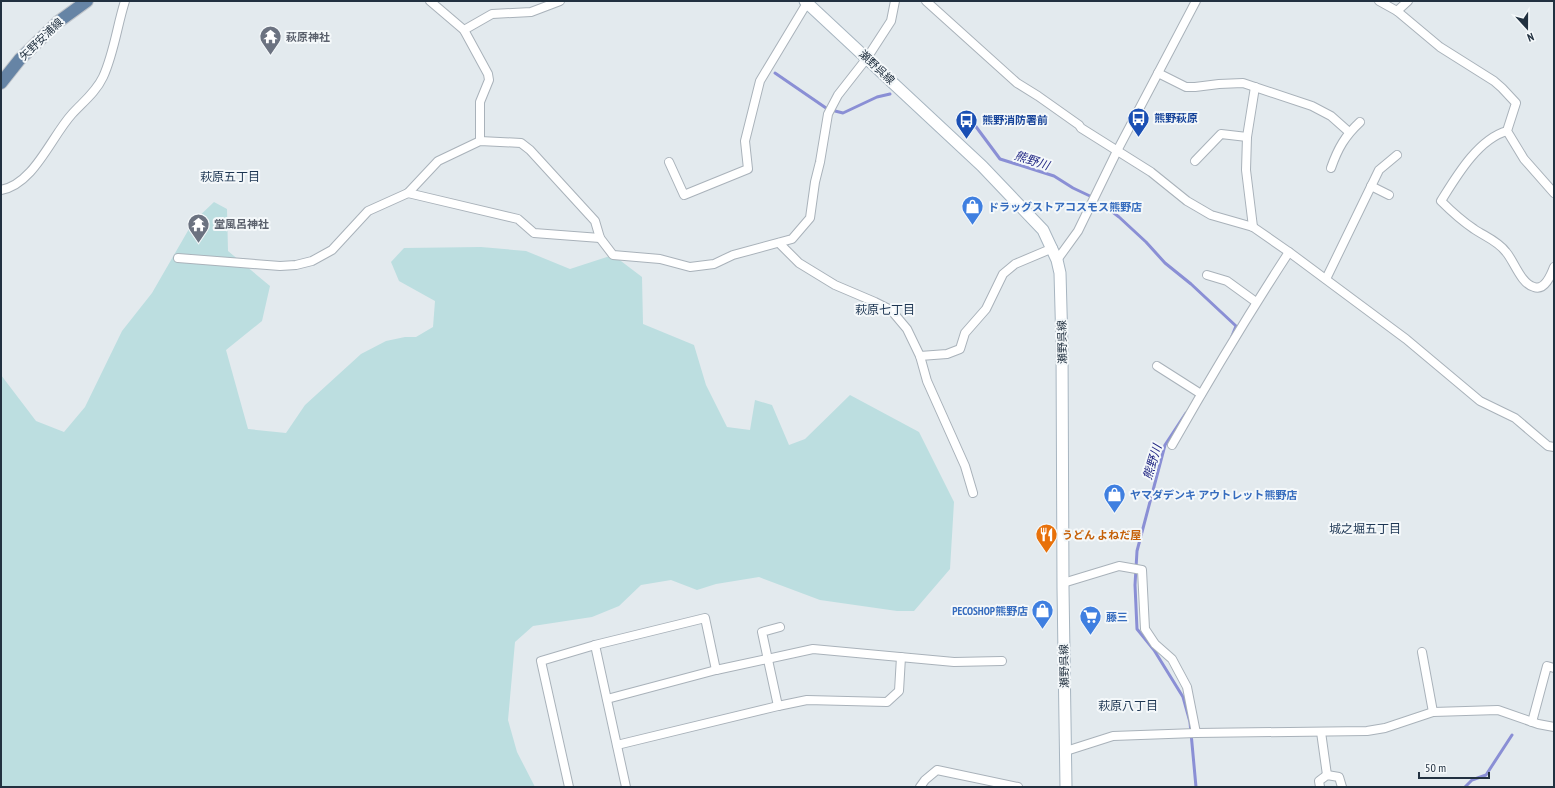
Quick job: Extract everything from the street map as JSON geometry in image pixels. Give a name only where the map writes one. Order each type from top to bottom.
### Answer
[{"type":"main road","name":"矢野安浦線","points":[[1,83],[20,59],[58,22],[87,1]]},
{"type":"main road","name":"瀬野呉線","points":[[806,2],[982,166],[1043,230],[1053,248],[1057,260],[1060,273],[1062,346],[1066,787]]},
{"type":"street","points":[[1,190],[9,189],[34,168],[72,115],[102,79],[110,61],[126,1]]},
{"type":"street","points":[[430,1],[464,30],[488,74],[489,80],[480,102],[480,141]]},
{"type":"street","points":[[464,30],[492,14],[531,12],[560,1]]},
{"type":"street","points":[[178,258],[280,266],[296,265],[312,261],[332,250],[368,211],[408,193],[438,161],[480,141],[521,143],[530,150],[595,221],[600,238],[613,255],[660,259],[690,267],[714,264],[733,255],[792,239],[810,218],[815,182],[828,114],[838,95],[867,58],[891,21],[895,1]]},
{"type":"street","points":[[926,1],[1017,83],[1038,96],[1079,125],[1081,128],[1117,152],[1151,172],[1187,201],[1211,215],[1253,226],[1406,339],[1480,401],[1515,418],[1548,446],[1554,447]]},
{"type":"street","points":[[1057,260],[1078,232],[1117,152],[1196,1]]},
{"type":"street","points":[[1379,1],[1397,11],[1440,47],[1494,81],[1512,98],[1516,103],[1507,131],[1524,159],[1554,193]]},
{"type":"street","points":[[1397,11],[1408,1]]},
{"type":"street","points":[[670,162],[684,195],[748,169],[745,141],[760,81],[806,2]]},
{"type":"street","points":[[1158,73],[1186,87],[1243,83],[1256,87],[1312,106],[1331,116],[1349,132]]},
{"type":"street","points":[[1253,226],[1246,170],[1247,137],[1256,87]]},
{"type":"street","points":[[1331,168],[1336,153],[1349,132],[1360,122]]},
{"type":"street","points":[[1507,131],[1498,133],[1482,146],[1460,172],[1441,201],[1472,228],[1500,246],[1506,252],[1520,274],[1534,288],[1539,288],[1545,284],[1554,267]]},
{"type":"street","points":[[1195,161],[1221,134],[1247,137]]},
{"type":"street","points":[[1326,279],[1379,170],[1396,155]]},
{"type":"street","points":[[1371,186],[1390,195]]},
{"type":"street","points":[[408,193],[518,219],[534,234],[600,238]]},
{"type":"street","points":[[779,243],[799,263],[835,285],[891,310],[907,329],[920,356],[927,381],[965,466],[974,494]]},
{"type":"street","points":[[920,356],[947,354],[960,350],[965,333],[986,309],[1003,274],[1015,264],[1053,248]]},
{"type":"street","points":[[1172,446],[1256,302],[1290,252]]},
{"type":"street","points":[[1207,275],[1227,281],[1256,302]]},
{"type":"street","points":[[1157,366],[1201,394]]},
{"type":"street","points":[[1063,583],[1119,566],[1142,570],[1142,595],[1146,629],[1155,644],[1172,659],[1187,687],[1196,733]]},
{"type":"street","points":[[569,787],[542,661],[595,645],[705,618],[716,670]]},
{"type":"street","points":[[778,706],[762,632],[780,627]]},
{"type":"street","points":[[595,645],[626,787]]},
{"type":"street","points":[[607,699],[716,670],[813,649],[954,662],[1002,661]]},
{"type":"street","points":[[1422,652],[1433,712]]},
{"type":"street","points":[[617,745],[807,700],[887,702],[899,691],[901,657]]},
{"type":"street","points":[[1532,722],[1547,666],[1554,668]]},
{"type":"street","points":[[1066,751],[1113,736],[1196,733],[1367,731],[1385,728],[1433,712],[1498,710],[1532,722],[1554,727]]},
{"type":"street","points":[[1321,732],[1327,775]]},
{"type":"street","points":[[920,787],[925,780],[937,770],[1018,787]]},
{"type":"street","points":[[1320,787],[1319,781],[1327,775],[1339,777],[1342,787]]},
{"type":"shaded area","points":[[214,202],[227,209],[228,251],[270,286],[262,321],[226,350],[248,429],[286,433],[305,405],[361,354],[386,341],[405,337],[416,337],[433,327],[435,301],[399,281],[391,262],[404,248],[481,247],[526,251],[570,269],[613,255],[642,277],[643,324],[694,345],[706,385],[727,427],[750,430],[755,400],[772,405],[789,445],[805,439],[850,395],[919,432],[954,502],[950,569],[914,611],[897,611],[820,600],[759,577],[716,584],[697,590],[671,580],[641,585],[619,606],[592,617],[533,626],[515,642],[508,720],[517,752],[535,787],[1,787],[1,375],[36,421],[64,432],[85,407],[122,331],[152,293],[193,222]]},
{"type":"waterway","name":"熊野川","points":[[775,73],[826,108]]},
{"type":"waterway","name":"熊野川","points":[[835,111],[843,113],[877,97],[890,94]]},
{"type":"waterway","name":"熊野川","points":[[958,116],[974,124],[1000,159],[1054,176],[1073,188],[1092,197]]},
{"type":"waterway","name":"熊野川","points":[[1101,203],[1119,217],[1146,242],[1165,263],[1191,284],[1236,326],[1232,336]]},
{"type":"waterway","name":"熊野川","points":[[1186,413],[1165,445],[1137,551],[1135,585],[1137,629],[1154,650],[1183,697],[1190,722],[1196,787]]},
{"type":"waterway","points":[[1465,787],[1472,780],[1486,775],[1512,735]]},
{"type":"place","name":"萩原神社","points":[[271,56]]},
{"type":"place","name":"熊野萩原","points":[[1138,138]]},
{"type":"place","name":"熊野消防署前","points":[[966,140]]},
{"type":"place","name":"ドラッグストアコスモス熊野店","points":[[973,226]]},
{"type":"place","name":"堂風呂神社","points":[[199,244]]},
{"type":"place","name":"ヤマダデンキ アウトレット熊野店","points":[[1115,514]]},
{"type":"place","name":"うどん よねだ屋","points":[[1046,554]]},
{"type":"place","name":"PECOSHOP熊野店","points":[[1043,630]]},
{"type":"place","name":"藤三","points":[[1091,636]]},
{"type":"district","name":"萩原五丁目","points":[[230,176]]},
{"type":"district","name":"萩原七丁目","points":[[885,309]]},
{"type":"district","name":"城之堀五丁目","points":[[1365,528]]},
{"type":"district","name":"萩原八丁目","points":[[1128,705]]}]
